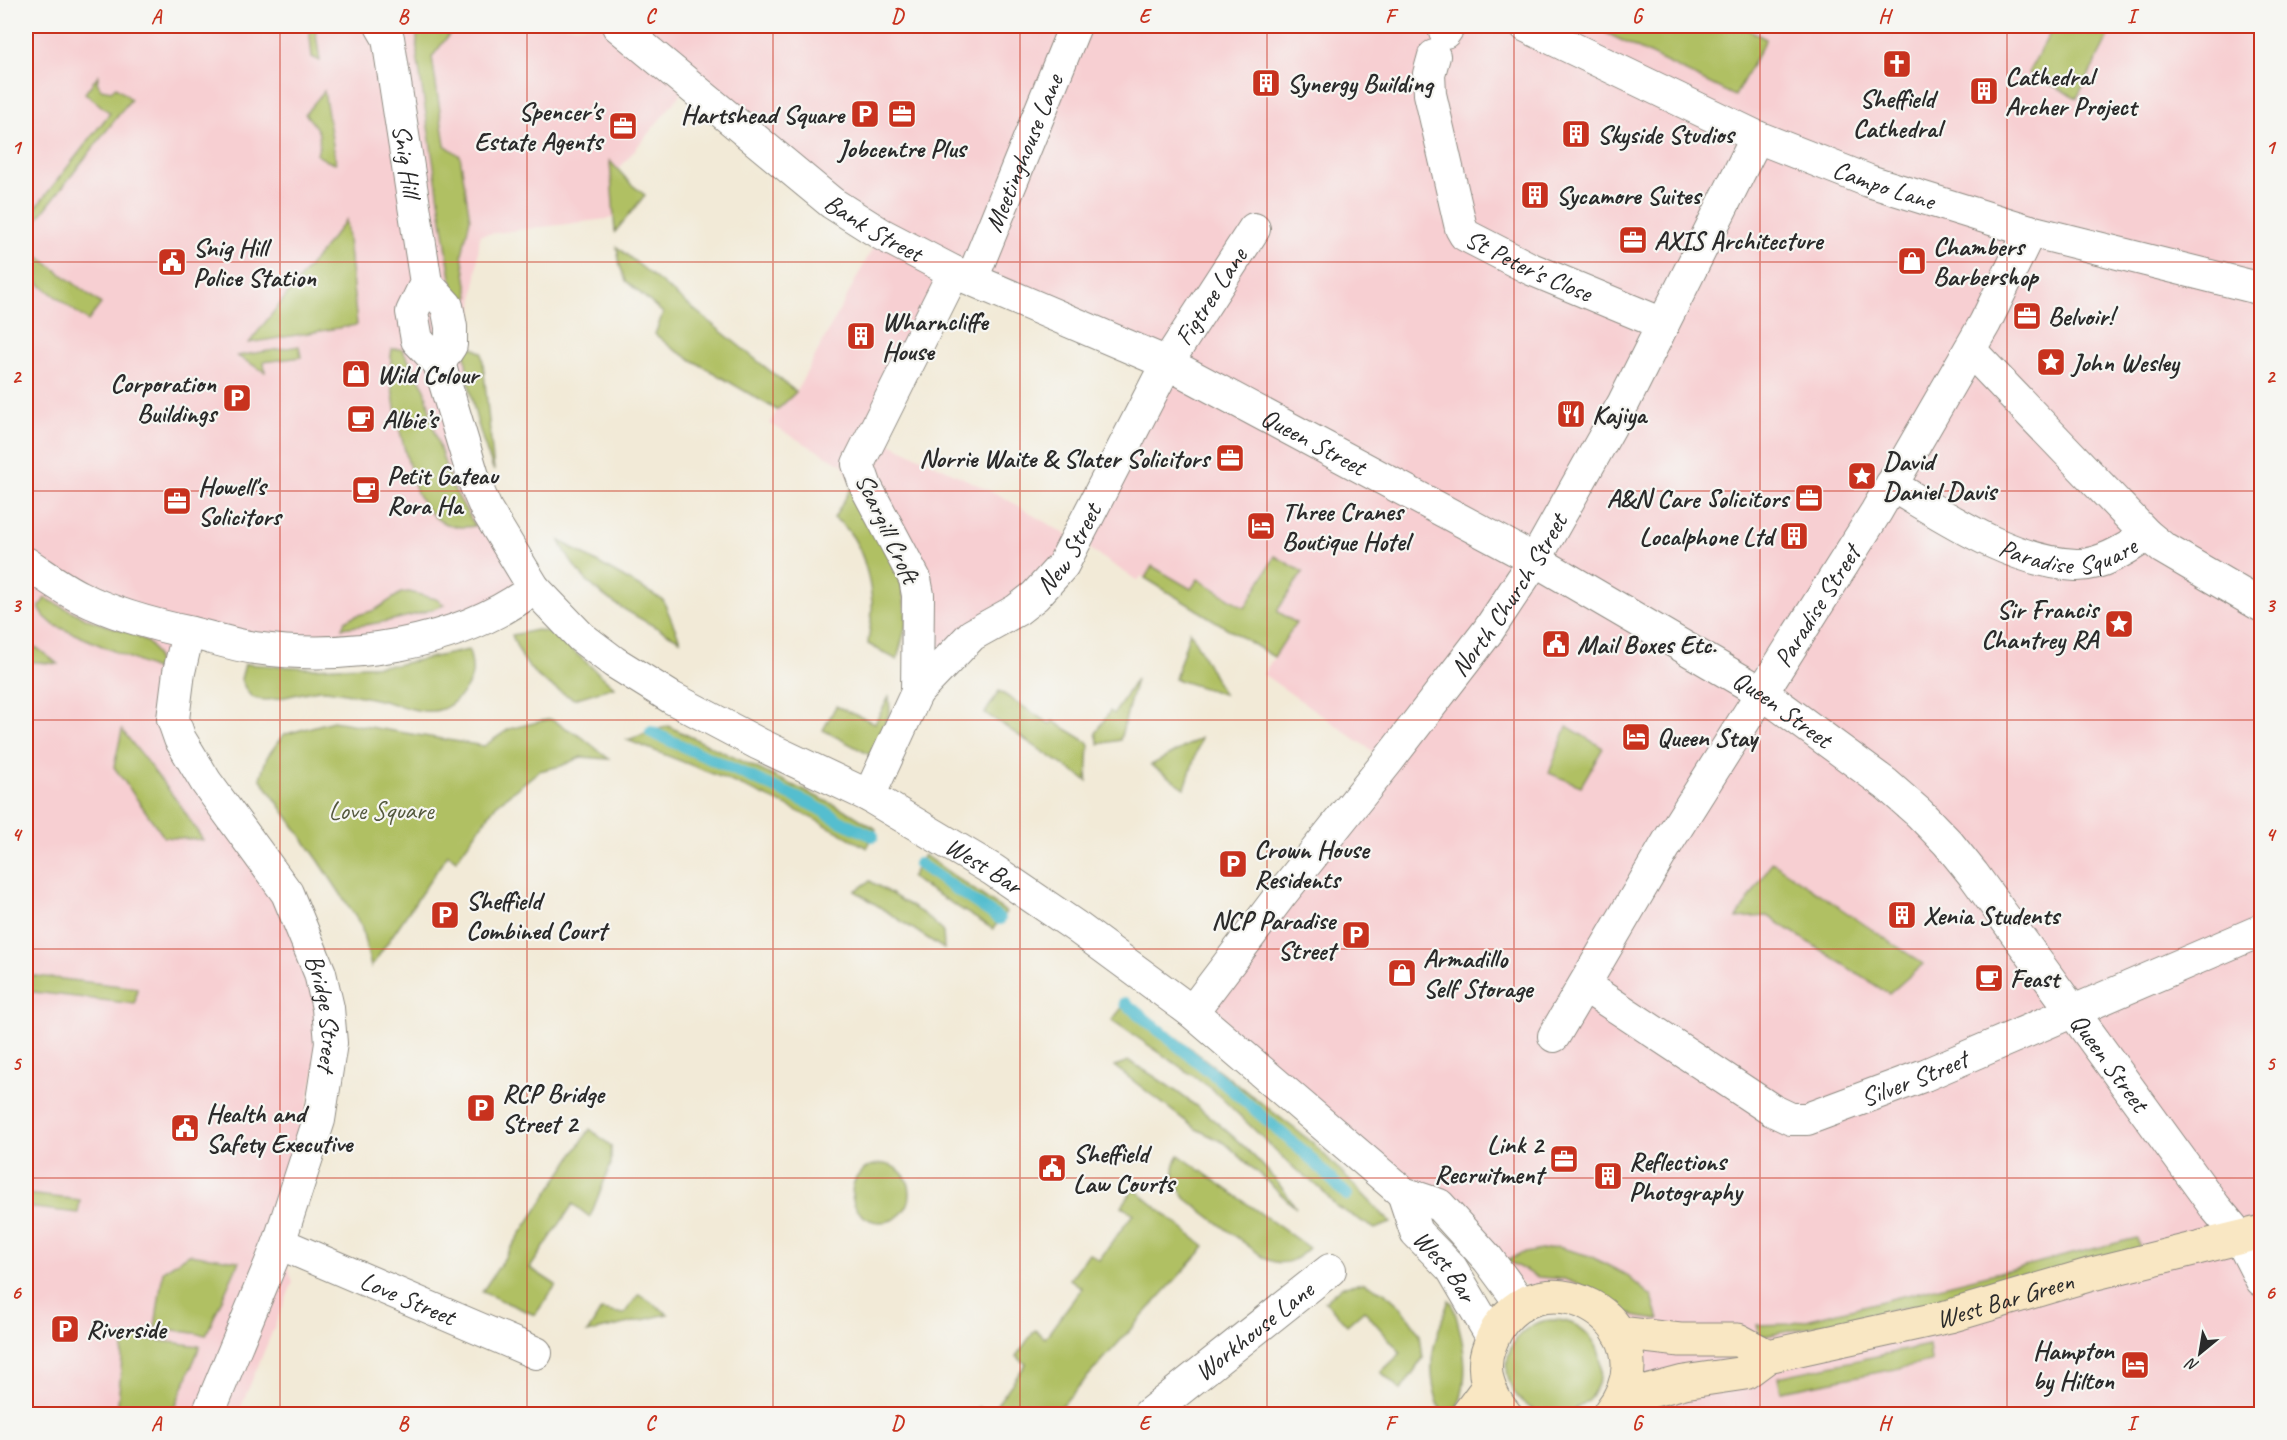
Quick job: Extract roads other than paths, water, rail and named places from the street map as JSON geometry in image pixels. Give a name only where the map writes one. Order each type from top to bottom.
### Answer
[{"type":"main road","name":"West Bar Green","points":[[1614,1407],[1684,1382],[1745,1373],[1768,1356],[1950,1316],[2092,1274],[2251,1234]]},
{"type":"main road","name":"West Bar","points":[[1505,1414],[1488,1387],[1487,1351],[1492,1336],[1505,1318],[1522,1305],[1541,1297],[1564,1296],[1583,1302],[1601,1311],[1619,1333],[1624,1346],[1627,1373],[1614,1407]]},
{"type":"main road","points":[[1619,1333],[1680,1340],[1738,1340],[1768,1356]]},
{"type":"main road","points":[[1468,1414],[1488,1387]]},
{"type":"street","name":"Bank Street","points":[[618,26],[832,202],[880,234],[963,275],[1167,363]]},
{"type":"street","name":"Meetinghouse Lane","points":[[963,275],[1075,26]]},
{"type":"street","name":"Campo Lane","points":[[1526,26],[1757,137],[1869,181],[2030,231],[2262,289]]},
{"type":"street","name":"Snig Hill","points":[[387,30],[420,231],[426,283],[412,312],[417,340],[439,363],[476,486],[486,510],[534,588]]},
{"type":"street","name":"St Peter's Close","points":[[1443,38],[1429,74],[1430,94],[1464,235],[1531,269],[1663,324]]},
{"type":"street","name":"North Church Street","points":[[1192,1012],[1279,897],[1488,631],[1535,560],[1624,402],[1757,137]]},
{"type":"street","name":"Figtree Lane","points":[[1167,363],[1254,229]]},
{"type":"street","name":"Paradise Street","points":[[1554,1036],[1669,840],[1891,485],[1985,323],[2030,231]]},
{"type":"street","name":"Scargill Croft","points":[[869,796],[917,692],[919,625],[915,579],[866,486],[858,464],[963,275]]},
{"type":"street","name":"Paradise Square","points":[[1891,485],[1982,537],[2043,559],[2077,565],[2105,558],[2130,547],[2147,535],[1970,350]]},
{"type":"street","name":"Queen Street","points":[[1167,363],[1535,560],[1761,692],[1886,784],[1948,843],[1973,874],[2215,1207],[2251,1234]]},
{"type":"street","name":"New Street","points":[[917,692],[972,635],[1026,603],[1063,565],[1167,363]]},
{"type":"street","points":[[2147,535],[2163,548],[2262,606]]},
{"type":"street","points":[[26,563],[80,597],[118,613],[188,633],[266,649],[322,652],[390,648],[476,623],[518,601],[534,588]]},
{"type":"street","name":"West Bar","points":[[534,588],[581,638],[646,682],[759,744],[869,796],[993,870],[1078,928],[1192,1012],[1403,1192],[1438,1205],[1488,1259],[1522,1305]]},
{"type":"street","name":"Bridge Street","points":[[188,633],[177,684],[173,719],[180,739],[206,782],[287,893],[320,973],[328,1008],[331,1043],[320,1120],[279,1243],[208,1414]]},
{"type":"street","name":"Silver Street","points":[[1585,986],[1772,1110],[1791,1119],[1807,1119],[1925,1076],[2262,930]]},
{"type":"street","name":"West Bar","points":[[1403,1192],[1416,1232],[1452,1269],[1492,1336]]},
{"type":"street","points":[[2251,1234],[2262,1280]]},
{"type":"street","name":"Love Street","points":[[279,1243],[536,1353]]},
{"type":"street","name":"Workhouse Lane","points":[[1149,1414],[1330,1270]]},
{"type":"waterway","points":[[651,732],[813,805],[840,821],[873,836]]},
{"type":"waterway","points":[[919,864],[1000,919]]},
{"type":"waterway","points":[[1125,1003],[1218,1078],[1306,1154],[1347,1195]]},
{"type":"place","name":"Sheffield Cathedral","points":[[1897,64]]},
{"type":"place","name":"Synergy Building","points":[[1266,83]]},
{"type":"place","name":"Cathedral Archer Project","points":[[1984,91]]},
{"type":"place","name":"Hartshead Square","points":[[865,114]]},
{"type":"place","name":"Jobcentre Plus","points":[[902,114]]},
{"type":"place","name":"Spencer's Estate Agents","points":[[623,126]]},
{"type":"place","name":"Skyside Studios","points":[[1576,134]]},
{"type":"place","name":"Sycamore Suites","points":[[1535,195]]},
{"type":"place","name":"AXIS Architecture","points":[[1633,240]]},
{"type":"place","name":"Chambers Barbershop","points":[[1912,261]]},
{"type":"place","name":"Snig Hill Police Station","points":[[172,262]]},
{"type":"place","name":"Belvoir!","points":[[2027,316]]},
{"type":"place","name":"Wharncliffe House","points":[[861,336]]},
{"type":"place","name":"John Wesley","points":[[2051,362]]},
{"type":"place","name":"Wild Colour","points":[[356,374]]},
{"type":"place","name":"Corporation Buildings","points":[[237,398]]},
{"type":"place","name":"Kajiya","points":[[1571,414]]},
{"type":"place","name":"Albie’s","points":[[361,419]]},
{"type":"place","name":"Norrie Waite & Slater Solicitors","points":[[1230,458]]},
{"type":"place","name":"David Daniel Davis","points":[[1862,476]]},
{"type":"place","name":"Petit Gateau Rora Ha","points":[[366,490]]},
{"type":"place","name":"A&N Care Solicitors","points":[[1809,498]]},
{"type":"place","name":"Howell's Solicitors","points":[[177,501]]},
{"type":"place","name":"Three Cranes Boutique Hotel","points":[[1261,526]]},
{"type":"place","name":"Localphone Ltd","points":[[1794,536]]},
{"type":"place","name":"Sir Francis Chantrey RA","points":[[2119,624]]},
{"type":"place","name":"Mail Boxes Etc.","points":[[1556,644]]},
{"type":"place","name":"Queen Stay","points":[[1636,737]]},
{"type":"place","name":"Crown House Residents","points":[[1233,864]]},
{"type":"place","name":"Sheffield Combined Court","points":[[445,915]]},
{"type":"place","name":"Xenia Students","points":[[1902,915]]},
{"type":"place","name":"NCP Paradise Street","points":[[1356,935]]},
{"type":"place","name":"Armadillo Self Storage","points":[[1402,973]]},
{"type":"place","name":"Feast","points":[[1989,978]]},
{"type":"place","name":"RCP Bridge Street 2","points":[[481,1108]]},
{"type":"place","name":"Health and Safety Executive","points":[[185,1128]]},
{"type":"place","name":"Link 2 Recruitment","points":[[1564,1159]]},
{"type":"place","name":"Sheffield Law Courts","points":[[1052,1168]]},
{"type":"place","name":"Reflections Photography","points":[[1608,1176]]},
{"type":"place","name":"Riverside","points":[[65,1329]]},
{"type":"place","name":"Hampton by Hilton","points":[[2135,1365]]},
{"type":"park label","name":"Love Square","points":[[381,810]]}]
